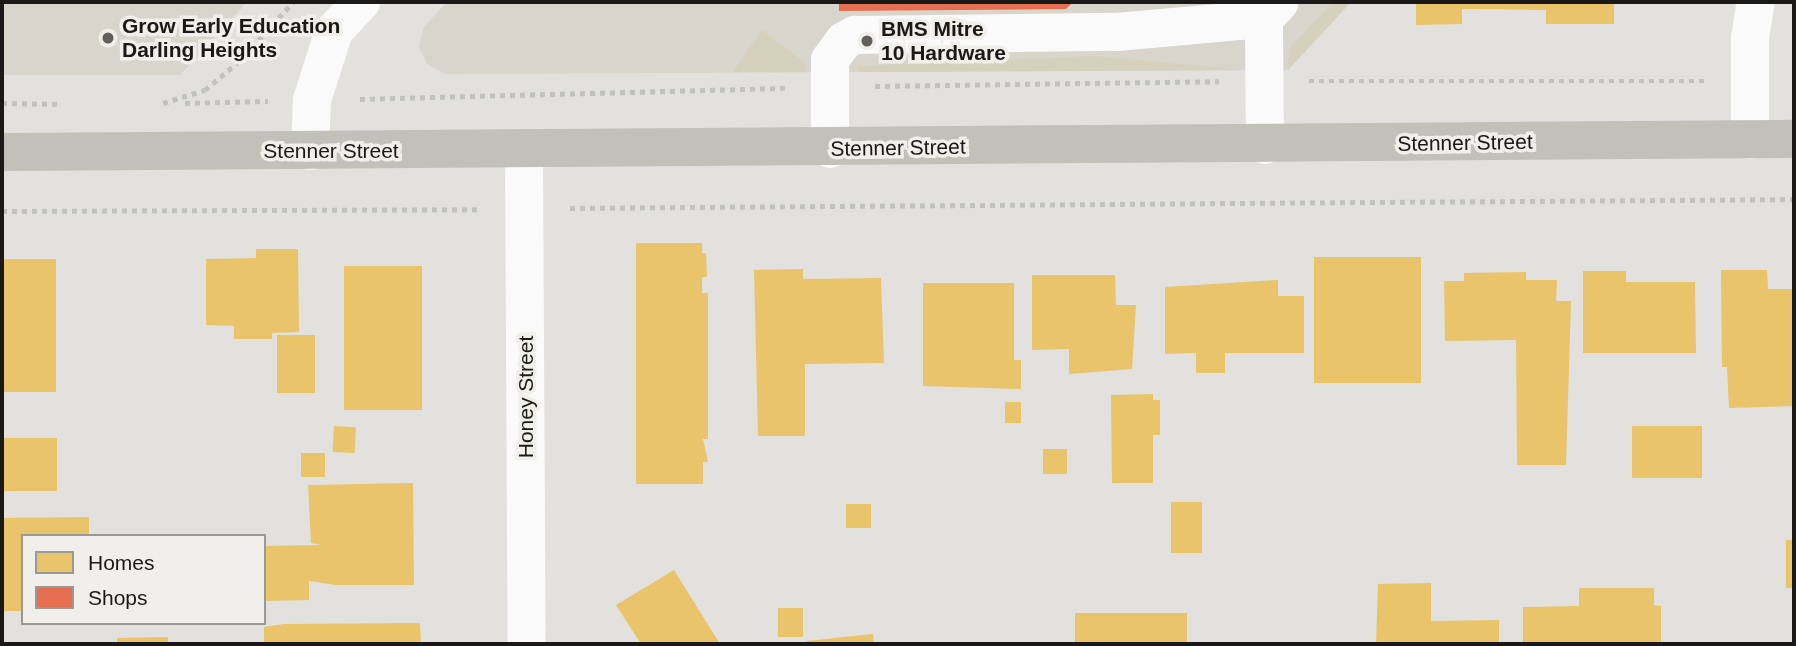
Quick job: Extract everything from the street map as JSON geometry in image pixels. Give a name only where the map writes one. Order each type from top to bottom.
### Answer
[{"type":"main road","name":"Stenner Street","points":[[2,152],[830,149],[1794,139]]},
{"type":"street","points":[[310,151],[312,100],[334,31],[361,2]]},
{"type":"street","points":[[1751,140],[1751,81],[1756,2]]},
{"type":"street","points":[[830,149],[830,60],[835,49],[855,35],[1117,32],[1272,10],[1264,81],[1265,145]]},
{"type":"street","name":"Honey Street","points":[[524,150],[527,644]]},
{"type":"path","points":[[163,103],[205,90],[238,62],[293,2]]},
{"type":"path","points":[[151,103],[829,87],[1264,81],[1751,81]]},
{"type":"path","points":[[2,103],[74,103]]},
{"type":"path","points":[[2,211],[1794,199]]},
{"type":"shaded area","name":"Grow Early Education Darling Heights","points":[[2,2],[247,2],[180,75],[2,75]]},
{"type":"shaded area","name":"BMS Mitre 10 Hardware","points":[[447,2],[1351,2],[1288,70],[446,74],[427,64],[419,46],[424,27]]},
{"type":"shaded area","points":[[1333,2],[1351,2],[1288,70],[1289,49]]},
{"type":"shaded area","points":[[762,30],[806,64],[806,72],[733,72]]},
{"type":"shaded area","points":[[1094,56],[1242,70],[858,72],[858,66]]},
{"type":"building: Homes","points":[[1416,2],[1614,2],[1614,24],[1546,24],[1546,10],[1462,9],[1462,24],[1416,25]]},
{"type":"building: Homes","points":[[636,243],[702,243],[702,253],[706,253],[707,277],[702,277],[702,293],[708,293],[708,439],[703,439],[708,462],[703,462],[703,484],[636,484]]},
{"type":"building: Homes","points":[[256,249],[298,249],[299,332],[272,333],[272,339],[234,339],[234,326],[206,325],[206,259],[256,258]]},
{"type":"building: Homes","points":[[1314,257],[1421,257],[1421,383],[1314,383]]},
{"type":"building: Homes","points":[[2,259],[56,259],[56,392],[2,392]]},
{"type":"building: Homes","points":[[344,266],[422,266],[422,410],[344,410]]},
{"type":"building: Homes","points":[[803,269],[803,279],[881,278],[884,363],[805,364],[805,436],[758,436],[754,270]]},
{"type":"building: Homes","points":[[1721,270],[1767,270],[1768,289],[1794,289],[1794,406],[1729,408],[1727,367],[1722,367]]},
{"type":"building: Homes","points":[[1583,271],[1626,271],[1626,282],[1695,282],[1696,353],[1583,353]]},
{"type":"building: Homes","points":[[1526,272],[1526,280],[1557,280],[1556,301],[1571,301],[1566,465],[1517,465],[1516,340],[1445,341],[1444,281],[1464,281],[1464,273]]},
{"type":"building: Homes","points":[[1032,275],[1115,275],[1116,305],[1136,305],[1132,369],[1069,374],[1069,349],[1032,350]]},
{"type":"building: Homes","points":[[1278,280],[1278,296],[1304,296],[1304,353],[1225,353],[1225,373],[1196,373],[1196,353],[1165,354],[1165,287]]},
{"type":"building: Homes","points":[[923,283],[1014,283],[1014,360],[1021,360],[1021,389],[923,386]]},
{"type":"building: Homes","points":[[277,335],[315,335],[315,393],[277,393]]},
{"type":"building: Homes","points":[[1153,394],[1153,400],[1160,400],[1160,435],[1153,435],[1153,483],[1112,483],[1111,395]]},
{"type":"building: Homes","points":[[1005,402],[1021,402],[1021,423],[1005,423]]},
{"type":"building: Homes","points":[[334,426],[356,427],[355,453],[333,452]]},
{"type":"building: Homes","points":[[1632,426],[1702,426],[1702,478],[1632,478]]},
{"type":"building: Homes","points":[[2,438],[57,438],[57,491],[2,491]]},
{"type":"building: Homes","points":[[1043,449],[1067,449],[1067,474],[1043,474]]},
{"type":"building: Homes","points":[[301,453],[325,453],[325,477],[301,477]]},
{"type":"building: Homes","points":[[413,483],[414,585],[335,585],[309,581],[309,600],[266,601],[266,546],[322,545],[311,543],[308,485]]},
{"type":"building: Homes","points":[[1171,502],[1202,502],[1202,553],[1171,553]]},
{"type":"building: Homes","points":[[846,504],[871,504],[871,528],[846,528]]},
{"type":"building: Homes","points":[[89,517],[89,534],[21,534],[21,611],[2,611],[2,518]]},
{"type":"building: Homes","points":[[1786,540],[1794,540],[1794,588],[1786,588]]},
{"type":"building: Homes","points":[[674,570],[720,644],[641,644],[616,605]]},
{"type":"building: Homes","points":[[1431,583],[1431,621],[1499,620],[1499,644],[1376,644],[1378,584]]},
{"type":"building: Homes","points":[[1579,588],[1654,588],[1654,605],[1661,606],[1661,644],[1523,644],[1523,607],[1579,606]]},
{"type":"building: Homes","points":[[778,608],[803,608],[803,637],[778,637]]},
{"type":"building: Homes","points":[[1075,613],[1187,613],[1187,644],[1075,644]]},
{"type":"building: Homes","points":[[420,623],[421,644],[264,644],[264,627],[284,624]]},
{"type":"building: Homes","points":[[873,634],[874,644],[807,644],[806,641]]},
{"type":"building: Homes","points":[[168,637],[168,644],[117,644],[117,638]]},
{"type":"building: Shops","points":[[839,2],[1073,2],[1066,9],[839,11]]},
{"type":"place","name":"Grow Early Education Darling Heights","points":[[108,38]]},
{"type":"place","name":"BMS Mitre 10 Hardware","points":[[867,41]]}]
